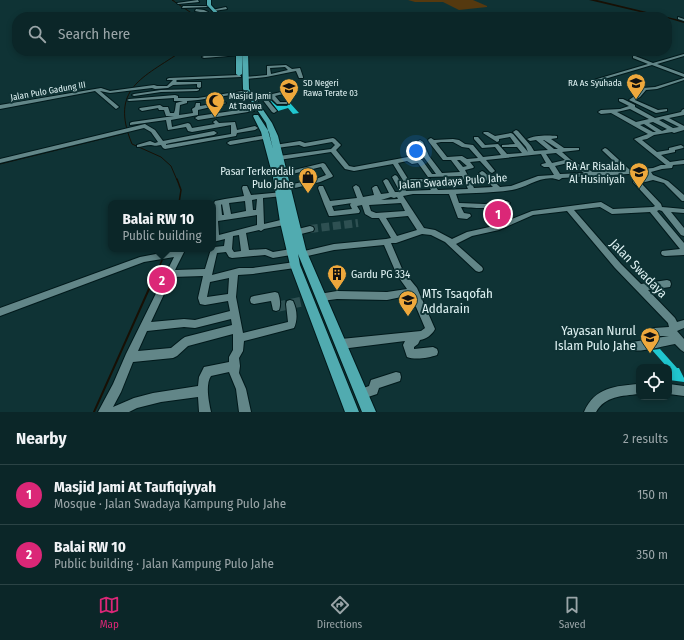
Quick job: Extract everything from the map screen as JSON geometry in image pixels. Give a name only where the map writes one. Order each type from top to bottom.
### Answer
[{"type":"main road","points":[[209,0],[209,3],[216,12]]},
{"type":"main road","points":[[205,4],[215,12]]},
{"type":"main road","points":[[242,56],[241,90],[252,110],[270,127],[277,146],[284,174],[290,221],[297,253],[322,297],[369,412]]},
{"type":"main road","points":[[242,77],[246,89],[253,99],[263,121],[281,194],[290,221],[297,232],[297,253],[295,265],[352,412]]},
{"type":"street","points":[[177,1],[175,1],[190,0],[198,1],[183,6],[205,4]]},
{"type":"street","points":[[177,1],[205,4]]},
{"type":"street","points":[[219,12],[224,7]]},
{"type":"street","points":[[679,18],[684,20]]},
{"type":"street","points":[[590,82],[684,55]]},
{"type":"street","points":[[204,57],[214,56]]},
{"type":"street","points":[[208,62],[231,56]]},
{"type":"street","points":[[634,57],[684,76]]},
{"type":"street","points":[[267,83],[268,68],[285,64],[294,65]]},
{"type":"street","points":[[285,64],[290,70]]},
{"type":"street","points":[[134,95],[168,87],[171,82],[179,78],[224,74],[242,77],[268,75],[298,69],[300,77]]},
{"type":"street","points":[[650,88],[650,86],[684,76]]},
{"type":"street","points":[[671,79],[677,81]]},
{"type":"street","points":[[665,110],[658,112],[631,100],[643,92],[643,90],[684,79]]},
{"type":"street","points":[[153,101],[160,106],[161,109],[166,108],[168,115],[176,116],[196,114],[195,109],[198,108],[197,99],[199,83],[171,82]]},
{"type":"street","points":[[96,90],[102,89],[106,92],[110,92],[154,86],[155,90],[153,101],[142,109]]},
{"type":"street","points":[[180,87],[198,88]]},
{"type":"street","points":[[155,90],[198,88]]},
{"type":"street","name":"Jalan Pulo Gadung III","points":[[0,107],[96,90],[116,108]]},
{"type":"street","points":[[216,91],[222,92],[241,90]]},
{"type":"street","points":[[131,102],[153,101],[174,96],[176,96],[176,100],[197,99],[222,96],[241,90]]},
{"type":"street","points":[[253,99],[280,93]]},
{"type":"street","points":[[271,95],[279,103],[284,103]]},
{"type":"street","points":[[222,96],[228,114]]},
{"type":"street","points":[[263,97],[274,111]]},
{"type":"street","points":[[132,124],[168,119],[176,116],[178,104],[185,102],[185,99]]},
{"type":"street","points":[[621,100],[674,130]]},
{"type":"street","points":[[198,108],[224,103]]},
{"type":"street","points":[[644,106],[650,103]]},
{"type":"street","points":[[601,112],[621,110],[631,107]]},
{"type":"street","points":[[218,125],[214,121],[201,123],[197,117],[252,110]]},
{"type":"street","points":[[612,111],[652,134]]},
{"type":"street","points":[[636,124],[646,123],[684,113],[684,111]]},
{"type":"street","points":[[665,118],[684,128]]},
{"type":"street","points":[[0,161],[146,127],[153,131],[161,144],[165,147],[234,135],[234,123],[192,130],[190,130],[188,125],[170,129],[168,119]]},
{"type":"street","points":[[646,123],[662,133]]},
{"type":"street","points":[[139,146],[161,144],[219,132],[255,128]]},
{"type":"street","points":[[669,164],[638,140],[652,134],[684,128]]},
{"type":"street","points":[[516,132],[529,147],[529,154]]},
{"type":"street","points":[[486,133],[498,141],[517,142],[529,154]]},
{"type":"street","points":[[230,143],[267,137]]},
{"type":"street","points":[[544,137],[569,161],[591,174]]},
{"type":"street","points":[[530,139],[555,137]]},
{"type":"street","points":[[210,138],[212,146]]},
{"type":"street","points":[[476,138],[484,147],[496,145],[505,155]]},
{"type":"street","points":[[537,138],[559,152]]},
{"type":"street","points":[[333,150],[347,168],[354,169],[408,159],[412,162],[420,161],[430,176],[462,171],[471,167],[462,158],[445,160],[431,141],[452,139],[458,141],[464,146],[471,146],[492,171]]},
{"type":"street","points":[[277,146],[300,143],[304,145],[333,140],[338,146],[333,150],[279,158]]},
{"type":"street","points":[[420,142],[426,156],[440,175]]},
{"type":"street","points":[[504,146],[517,142]]},
{"type":"street","points":[[656,154],[671,152],[673,151],[671,148],[681,147]]},
{"type":"street","points":[[466,161],[505,155],[559,152],[577,149]]},
{"type":"street","points":[[605,150],[629,172]]},
{"type":"street","points":[[543,153],[547,165],[559,178]]},
{"type":"street","points":[[453,159],[462,171],[472,190]]},
{"type":"street","points":[[394,161],[406,181],[428,180],[436,192]]},
{"type":"street","points":[[547,165],[569,161]]},
{"type":"street","name":"Jalan Swadaya Pulo Jahe","points":[[327,204],[436,192],[512,188],[538,178],[559,178],[591,174],[629,172],[670,167],[669,164],[684,162]]},
{"type":"street","points":[[284,174],[323,165],[330,176],[324,179],[295,186]]},
{"type":"street","points":[[647,170],[652,177],[666,182],[684,199]]},
{"type":"street","points":[[482,172],[498,188]]},
{"type":"street","points":[[395,177],[400,196]]},
{"type":"street","points":[[652,177],[636,182],[659,206],[658,209],[684,248]]},
{"type":"street","points":[[386,180],[400,196],[422,231]]},
{"type":"street","points":[[356,187],[369,213],[381,215],[410,213]]},
{"type":"street","points":[[245,188],[250,213]]},
{"type":"street","points":[[321,188],[331,213],[334,214],[356,211],[354,204],[363,201],[400,196]]},
{"type":"street","points":[[375,188],[379,198]]},
{"type":"street","points":[[452,192],[461,216],[467,216]]},
{"type":"street","points":[[220,217],[216,204],[219,202],[281,194]]},
{"type":"street","points":[[260,196],[261,228]]},
{"type":"street","points":[[225,201],[228,216]]},
{"type":"street","points":[[458,205],[485,206],[507,203]]},
{"type":"street","points":[[448,240],[456,240],[470,234],[489,230],[532,213],[600,204],[612,212],[658,209],[684,211]]},
{"type":"street","name":"Jalan Swadaya","points":[[568,208],[593,239],[672,321],[673,332],[684,347]]},
{"type":"street","points":[[658,209],[684,233]]},
{"type":"street","points":[[216,219],[220,217],[260,212]]},
{"type":"street","points":[[381,215],[396,240]]},
{"type":"street","points":[[216,238],[242,231],[290,221]]},
{"type":"street","points":[[297,232],[310,229]]},
{"type":"street","points":[[242,231],[245,253]]},
{"type":"street","points":[[229,235],[228,249],[232,255],[266,252],[273,255],[386,242],[422,231],[432,232],[448,240],[479,269]]},
{"type":"street","points":[[341,344],[423,335],[430,329],[414,291],[400,273],[386,242]]},
{"type":"street","points":[[216,250],[228,249]]},
{"type":"street","points":[[0,312],[143,259],[178,252]]},
{"type":"street","points":[[104,412],[117,388],[130,357],[170,274],[178,252]]},
{"type":"street","points":[[214,252],[202,298],[203,300],[232,297]]},
{"type":"street","points":[[665,253],[684,252]]},
{"type":"street","points":[[170,274],[208,276],[275,269],[295,265]]},
{"type":"street","points":[[235,273],[232,297],[239,333],[238,351],[234,357],[234,373],[241,389],[245,412]]},
{"type":"street","points":[[640,288],[667,284]]},
{"type":"street","points":[[322,297],[337,295],[387,296],[414,291]]},
{"type":"street","points":[[254,300],[275,296],[276,307]]},
{"type":"street","points":[[130,357],[173,353],[185,342],[291,325],[293,320],[290,304]]},
{"type":"street","points":[[145,327],[184,323],[194,324],[235,314]]},
{"type":"street","points":[[629,346],[645,345],[673,332],[684,324]]},
{"type":"street","points":[[654,332],[673,332]]},
{"type":"street","points":[[414,336],[415,341],[408,346],[411,354],[434,352]]},
{"type":"street","points":[[204,412],[204,377],[208,371],[235,366]]},
{"type":"street","points":[[362,394],[373,390],[375,384],[396,377]]},
{"type":"street","points":[[590,412],[598,399],[606,394],[636,389]]},
{"type":"street","points":[[672,389],[684,391]]},
{"type":"street","points":[[114,412],[135,403],[166,395],[203,391]]},
{"type":"shaded area","points":[[408,0],[473,0],[487,7],[459,10],[443,2],[415,2]]},
{"type":"building","name":"SD Negeri Rawa Terate 03","points":[[269,99],[277,106],[287,106],[290,103],[299,113],[293,114],[288,108],[278,111]]},
{"type":"building","points":[[502,208],[511,218],[497,223],[485,210]]},
{"type":"building","points":[[660,349],[677,368],[679,368],[684,378],[684,382],[672,380],[672,364],[664,364],[652,350]]},
{"type":"waterway","points":[[174,0],[172,0],[190,12]]},
{"type":"waterway","points":[[591,0],[645,12]]},
{"type":"waterway","points":[[672,18],[684,22]]},
{"type":"waterway","points":[[174,56],[154,69],[134,87],[127,97],[125,110],[126,125],[132,144],[161,157],[171,166],[177,180]]},
{"type":"waterway","points":[[0,164],[126,133]]},
{"type":"waterway","points":[[177,179],[181,190],[179,200]]},
{"type":"waterway","points":[[153,281],[163,258]]},
{"type":"waterway","points":[[94,412],[153,280]]},
{"type":"tunnel","points":[[310,229],[358,223]]},
{"type":"tunnel","points":[[276,307],[310,300]]},
{"type":"place","name":"RA As Syuhada","points":[[636,100]]},
{"type":"place","name":"SD Negeri Rawa Terate 03","points":[[289,105]]},
{"type":"place","name":"Masjid Jami At Taqwa","points":[[215,118]]},
{"type":"place","name":"RA Ar Risalah Al Husiniyah","points":[[639,189]]},
{"type":"place","name":"Pasar Terkendali Pulo Jahe","points":[[308,194]]},
{"type":"place","name":"Masjid Jami At Taufiqiyyah","points":[[498,214]]},
{"type":"place","name":"Balai RW 10","points":[[162,280]]},
{"type":"place","name":"Gardu PG 334","points":[[337,291]]},
{"type":"place","name":"MTs Tsaqofah Addarain","points":[[408,317]]},
{"type":"place","name":"Yayasan Nurul Islam Pulo Jahe","points":[[650,354]]}]
